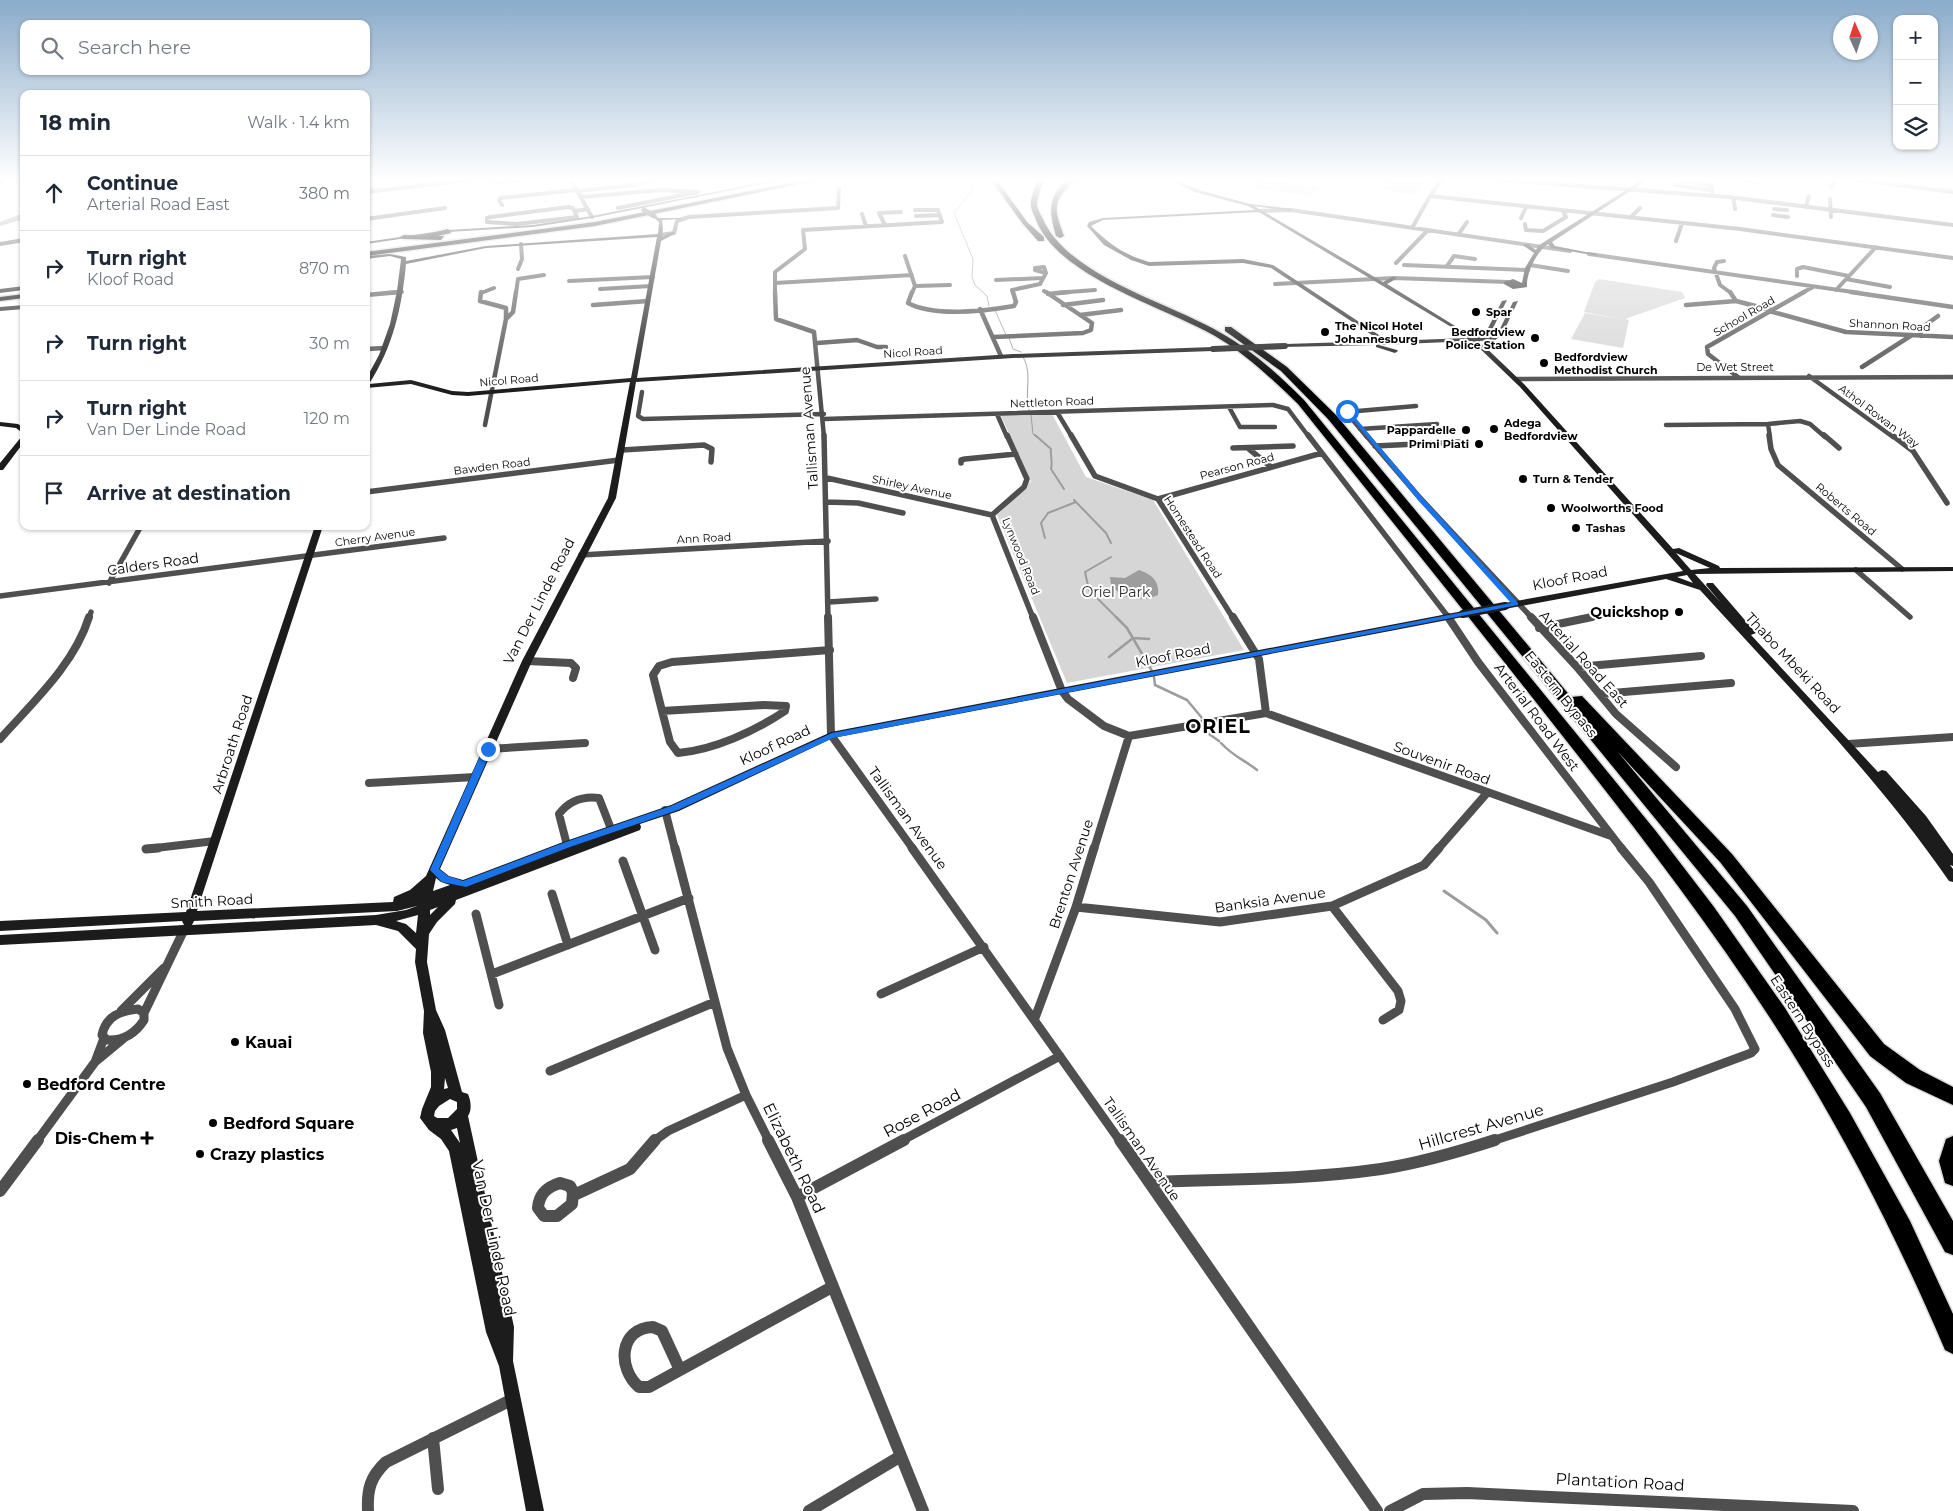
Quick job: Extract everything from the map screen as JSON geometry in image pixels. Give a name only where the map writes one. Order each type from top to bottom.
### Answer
[{"type":"highway","points":[[390,255],[426,251]]},
{"type":"highway","points":[[404,261],[411,254],[428,251]]},
{"type":"highway","points":[[1059,251],[1070,258]]},
{"type":"highway","name":"Eastern Bypass","points":[[1062,251],[1070,258],[1108,280],[1204,326],[1233,344],[1281,382],[1313,417],[1650,835],[1714,921],[1761,989],[1834,1103],[1884,1193],[1933,1292],[1953,1342]]},
{"type":"highway","name":"Eastern Bypass","points":[[1080,251],[1107,270],[1231,331],[1284,368],[1332,417],[1741,912],[1873,1100],[1953,1244]]},
{"type":"highway","points":[[0,296],[20,294]]},
{"type":"highway","points":[[0,296],[20,299]]},
{"type":"highway","points":[[1505,627],[1566,686],[1726,858],[1877,1050],[1895,1066],[1927,1086],[1953,1096]]},
{"type":"highway","points":[[1953,1146],[1950,1151],[1950,1169],[1953,1176]]},
{"type":"main road","points":[[370,258],[390,255],[404,261],[462,251]]},
{"type":"main road","name":"Van Der Linde Road","points":[[456,1093],[448,1073],[438,1029],[430,1011],[423,980],[421,940],[424,904],[433,874],[526,662],[612,498],[657,251]]},
{"type":"main road","points":[[1117,251],[1130,258],[1145,262],[1176,263],[1217,260],[1262,260],[1279,266],[1303,281],[1386,342]]},
{"type":"main road","points":[[1326,251],[1456,328],[1464,337]]},
{"type":"main road","points":[[1517,297],[1514,291],[1515,284],[1528,271],[1538,251]]},
{"type":"main road","points":[[1563,251],[1584,253]]},
{"type":"main road","points":[[1570,251],[1596,255]]},
{"type":"main road","points":[[1217,260],[1261,263],[1273,267],[1328,300],[1395,347]]},
{"type":"main road","points":[[370,379],[380,364],[402,292],[404,261]]},
{"type":"main road","points":[[1383,284],[1394,278]]},
{"type":"main road","points":[[1362,343],[1395,347],[1416,342],[1464,337],[1478,341],[1493,339],[1501,332],[1517,297],[1515,284]]},
{"type":"main road","points":[[0,296],[20,289]]},
{"type":"main road","points":[[1478,341],[1490,330],[1505,301],[1517,297]]},
{"type":"main road","points":[[0,308],[20,307]]},
{"type":"main road","points":[[1444,340],[1454,335],[1456,328]]},
{"type":"main road","points":[[1490,330],[1501,332]]},
{"type":"main road","points":[[1362,343],[1376,340],[1377,336]]},
{"type":"main road","points":[[1478,341],[1520,379],[1570,435]]},
{"type":"main road","name":"Nicol Road","points":[[370,385],[411,382],[456,394],[633,380],[1001,356],[1386,342],[1395,347]]},
{"type":"main road","points":[[1141,351],[1163,358]]},
{"type":"main road","points":[[1520,379],[1544,409],[1570,435]]},
{"type":"main road","points":[[1,424],[20,421]]},
{"type":"main road","points":[[1,424],[18,426],[20,428]]},
{"type":"main road","name":"Thabo Mbeki Road","points":[[1570,435],[1604,475],[1773,660],[1905,799],[1934,834],[1953,862]]},
{"type":"main road","points":[[0,468],[20,442]]},
{"type":"main road","name":"Arbroath Road","points":[[183,932],[191,917],[317,530]]},
{"type":"main road","points":[[1663,576],[1674,566],[1675,552],[1725,571]]},
{"type":"main road","name":"Kloof Road","points":[[424,904],[457,895],[568,849],[668,811],[832,735],[1693,571],[1953,568]]},
{"type":"main road","points":[[1663,576],[1708,588],[1712,577],[1725,571]]},
{"type":"main road","name":"Thabo Mbeki Road","points":[[1865,758],[1911,818],[1953,878]]},
{"type":"main road","name":"Kloof Road","points":[[424,904],[463,884],[568,849]]},
{"type":"main road","points":[[373,908],[414,893],[433,874],[463,884]]},
{"type":"main road","points":[[354,922],[395,924],[421,940],[432,919],[457,895]]},
{"type":"main road","name":"Smith Road","points":[[0,926],[424,904]]},
{"type":"main road","name":"Smith Road","points":[[0,940],[354,922],[392,917],[424,904]]},
{"type":"main road","name":"Van Der Linde Road","points":[[430,1011],[429,1033],[438,1081],[433,1102]]},
{"type":"main road","points":[[456,1093],[465,1102],[461,1116],[451,1124],[434,1125],[427,1118],[429,1108],[433,1102],[444,1095],[456,1093]]},
{"type":"main road","name":"Van Der Linde Road","points":[[461,1116],[506,1327],[507,1366],[535,1511]]},
{"type":"main road","name":"Van Der Linde Road","points":[[434,1125],[446,1134],[456,1149],[494,1332],[507,1366]]},
{"type":"street","points":[[518,269],[522,259],[521,251]]},
{"type":"street","points":[[803,251],[776,270],[776,319],[813,331],[817,343],[864,340],[874,343],[877,347],[886,347]]},
{"type":"street","points":[[1396,263],[1406,251]]},
{"type":"street","points":[[1836,290],[1873,251]]},
{"type":"street","points":[[1901,251],[1953,258]]},
{"type":"street","points":[[1584,253],[1953,307]]},
{"type":"street","points":[[905,256],[915,286],[908,301],[914,307],[930,310],[1014,306],[1016,302],[1012,290],[1039,284],[1046,273]]},
{"type":"street","points":[[1447,266],[1452,257],[1475,259]]},
{"type":"street","points":[[1686,305],[1736,301],[1732,294],[1720,285],[1716,272],[1716,263],[1724,261]]},
{"type":"street","points":[[1404,265],[1568,271]]},
{"type":"street","points":[[1797,276],[1797,269],[1803,267],[1890,287]]},
{"type":"street","points":[[506,319],[513,312],[518,279],[544,275]]},
{"type":"street","points":[[775,282],[912,275]]},
{"type":"street","points":[[570,281],[652,277]]},
{"type":"street","points":[[996,280],[1043,278]]},
{"type":"street","points":[[1275,284],[1303,281],[1394,278],[1515,284]]},
{"type":"street","points":[[915,286],[950,284]]},
{"type":"street","points":[[1801,285],[1803,292]]},
{"type":"street","points":[[600,289],[651,286]]},
{"type":"street","name":"School Road","points":[[1738,377],[1708,354],[1706,348],[1813,287]]},
{"type":"street","points":[[485,425],[506,319],[506,308],[480,301],[481,292],[494,288]]},
{"type":"street","points":[[992,337],[1083,333],[1091,330],[1092,323],[1046,292],[1095,290]]},
{"type":"street","points":[[370,295],[402,292]]},
{"type":"street","points":[[1063,305],[1103,300]]},
{"type":"street","points":[[593,305],[648,301]]},
{"type":"street","name":"Shannon Road","points":[[1736,301],[1842,332],[1953,337]]},
{"type":"street","points":[[980,309],[1001,356]]},
{"type":"street","points":[[1080,315],[1121,310]]},
{"type":"street","points":[[1922,336],[1918,332],[1920,329],[1938,316]]},
{"type":"street","points":[[1862,367],[1912,335]]},
{"type":"street","name":"Tallisman Avenue","points":[[817,343],[824,417],[832,735],[1035,1018],[1377,1511]]},
{"type":"street","points":[[370,349],[385,348]]},
{"type":"street","name":"De Wet Street","points":[[1520,379],[1809,376],[1953,377]]},
{"type":"street","name":"Athol Rowan Way","points":[[1809,376],[1913,451],[1947,503]]},
{"type":"street","name":"Nettleton Road","points":[[642,392],[638,416],[642,419],[997,414],[1280,406]]},
{"type":"street","name":"Arterial Road West","points":[[1280,406],[1288,409],[1448,617],[1478,662],[1611,836],[1625,850],[1649,882],[1735,1009],[1754,1046],[1755,1049],[1751,1053]]},
{"type":"street","name":"Arterial Road East","points":[[1416,406],[1347,411],[1375,446],[1516,604],[1577,667],[1616,714],[1676,767]]},
{"type":"street","points":[[1229,407],[1240,427],[1274,427]]},
{"type":"street","name":"Homestead Road","points":[[1057,412],[1095,476],[1158,499],[1260,663],[1266,713]]},
{"type":"street","name":"Lynwood Road","points":[[997,414],[1027,482],[992,515],[1062,691]]},
{"type":"street","points":[[1666,425],[1768,424],[1786,420],[1804,421],[1839,448]]},
{"type":"street","points":[[1360,429],[1437,424]]},
{"type":"street","name":"Roberts Road","points":[[1768,424],[1771,449],[1778,465],[1902,569]]},
{"type":"street","points":[[1375,446],[1460,442]]},
{"type":"street","points":[[622,450],[704,445],[712,449],[711,462]]},
{"type":"street","points":[[1233,448],[1249,449],[1293,446]]},
{"type":"street","points":[[1249,449],[1271,467]]},
{"type":"street","name":"Pearson Road","points":[[1158,499],[1322,453]]},
{"type":"street","points":[[961,463],[961,460],[965,459],[1016,454]]},
{"type":"street","name":"Bawden Road","points":[[370,491],[620,460]]},
{"type":"street","name":"Shirley Avenue","points":[[826,478],[992,515]]},
{"type":"street","points":[[827,502],[858,502],[903,513]]},
{"type":"street","points":[[109,583],[140,530]]},
{"type":"street","name":"Cherry Avenue","points":[[309,556],[444,538]]},
{"type":"street","name":"Ann Road","points":[[581,555],[828,541]]},
{"type":"street","name":"Calders Road","points":[[0,596],[309,556]]},
{"type":"street","points":[[1856,570],[1910,617]]},
{"type":"street","points":[[829,602],[876,599]]},
{"type":"street","points":[[0,739],[62,669],[88,622],[91,612]]},
{"type":"street","points":[[1539,628],[1598,616]]},
{"type":"street","points":[[662,711],[764,705],[786,706],[785,711],[769,720],[694,752],[678,753],[672,747],[662,711],[653,672],[664,663],[830,650]]},
{"type":"street","points":[[1577,667],[1701,656]]},
{"type":"street","points":[[526,662],[571,663],[576,668],[573,678]]},
{"type":"street","points":[[1600,694],[1731,683]]},
{"type":"street","points":[[1062,691],[1068,699],[1104,726],[1129,736],[1266,713]]},
{"type":"street","points":[[764,705],[769,720]]},
{"type":"street","name":"Souvenir Road","points":[[1266,713],[1611,836]]},
{"type":"street","name":"Brenton Avenue","points":[[1035,1018],[1076,907],[1129,736]]},
{"type":"street","points":[[1852,744],[1953,737]]},
{"type":"street","points":[[488,749],[586,743]]},
{"type":"street","points":[[369,783],[475,777]]},
{"type":"street","name":"Banksia Avenue","points":[[1076,907],[1220,922],[1332,906],[1424,865],[1487,793]]},
{"type":"street","points":[[568,849],[559,814],[564,807],[576,801],[591,797],[599,798],[612,832]]},
{"type":"street","name":"Elizabeth Road","points":[[668,811],[727,1048],[746,1095],[797,1196],[923,1511]]},
{"type":"street","points":[[146,849],[215,841]]},
{"type":"street","points":[[623,861],[655,950]]},
{"type":"street","points":[[552,894],[568,945]]},
{"type":"street","points":[[492,974],[689,898]]},
{"type":"street","points":[[1332,906],[1394,984],[1401,996],[1401,1008],[1396,1015],[1384,1020]]},
{"type":"street","points":[[476,914],[499,1005]]},
{"type":"street","name":"Arbroath Road","points":[[124,1038],[142,1025],[144,1013],[164,968],[183,932]]},
{"type":"street","points":[[881,994],[984,947]]},
{"type":"street","name":"Arbroath Road","points":[[104,1038],[102,1031],[104,1025],[121,1011],[164,968]]},
{"type":"street","points":[[550,1070],[715,1002]]},
{"type":"street","points":[[121,1011],[138,1009],[144,1013]]},
{"type":"street","points":[[95,1062],[104,1038],[112,1041],[124,1038]]},
{"type":"street","points":[[0,1191],[95,1062],[124,1038]]},
{"type":"street","name":"Hillcrest Avenue","points":[[1149,1182],[1334,1174],[1382,1169],[1455,1153],[1666,1084],[1751,1053]]},
{"type":"street","name":"Rose Road","points":[[797,1196],[1060,1056]]},
{"type":"street","points":[[574,1195],[630,1168],[662,1134],[746,1095]]},
{"type":"street","points":[[681,1371],[662,1331],[658,1327],[648,1327],[639,1330],[632,1334],[625,1345],[628,1374],[639,1387],[650,1387],[681,1371],[832,1287]]},
{"type":"street","points":[[368,1511],[367,1486],[375,1472],[386,1462],[513,1399]]},
{"type":"street","points":[[432,1438],[438,1489]]},
{"type":"street","points":[[809,1511],[901,1456]]},
{"type":"street","name":"Plantation Road","points":[[1390,1511],[1423,1494],[1467,1493],[1853,1511]]},
{"type":"green space","points":[[1599,279],[1682,292],[1685,298],[1625,319],[1629,320],[1623,348],[1571,339],[1585,313],[1622,319],[1584,312],[1595,282]]},
{"type":"green space","name":"Oriel Park","points":[[1000,414],[1052,414],[1086,477],[1153,500],[1244,650],[1067,683],[997,515],[1031,481]]},
{"type":"shaded area","points":[[1139,570],[1154,579],[1158,586],[1158,595],[1145,599],[1133,599],[1121,594],[1111,585],[1110,577],[1125,578]]},
{"type":"waterway","name":"ORIEL","points":[[969,251],[973,259],[972,277],[975,285],[987,296],[989,306]]},
{"type":"waterway","name":"ORIEL","points":[[995,310],[1006,335]]},
{"type":"waterway","points":[[1009,338],[1013,349],[1021,352]]},
{"type":"waterway","name":"ORIEL","points":[[1023,357],[1028,376],[1027,397],[1029,410]]},
{"type":"waterway","name":"ORIEL","points":[[1031,415],[1033,434],[1036,437]]},
{"type":"waterway","name":"ORIEL","points":[[1035,435],[1051,449],[1051,469],[1064,489]]},
{"type":"waterway","points":[[1045,538],[1041,523],[1048,513],[1076,502]]},
{"type":"waterway","points":[[1076,502],[1106,533],[1111,543]]},
{"type":"waterway","points":[[1111,557],[1085,572],[1089,590],[1127,628],[1133,638]]},
{"type":"waterway","points":[[1109,657],[1133,638]]},
{"type":"waterway","points":[[1133,638],[1152,671]]},
{"type":"waterway","points":[[1133,638],[1149,639]]},
{"type":"waterway","points":[[1154,677],[1155,685],[1187,700],[1202,718]]},
{"type":"waterway","points":[[1206,727],[1209,734],[1219,741]]},
{"type":"waterway","points":[[1221,743],[1234,755],[1257,770]]},
{"type":"waterway","points":[[1444,891],[1486,920],[1497,933]]},
{"type":"place","name":"Spar","points":[[1476,312]]},
{"type":"place","name":"The Nicol Hotel Johannesburg","points":[[1325,332]]},
{"type":"place","name":"Bedfordview Police Station","points":[[1535,338]]},
{"type":"place","name":"Bedfordview Methodist Church","points":[[1544,363]]},
{"type":"place","name":"Adega Bedfordview","points":[[1494,429]]},
{"type":"place","name":"Pappardelle","points":[[1466,430]]},
{"type":"place","name":"Primi Piati","points":[[1479,444]]},
{"type":"place","name":"Turn & Tender","points":[[1523,479]]},
{"type":"place","name":"Woolworths Food","points":[[1551,508]]},
{"type":"place","name":"Tashas","points":[[1576,528]]},
{"type":"place","name":"Quickshop","points":[[1679,612]]},
{"type":"place","name":"Kauai","points":[[235,1042]]},
{"type":"place","name":"Bedford Centre","points":[[27,1084]]},
{"type":"place","name":"Bedford Square","points":[[213,1123]]},
{"type":"place","name":"Dis-Chem","points":[[147,1138]]},
{"type":"place","name":"Crazy plastics","points":[[200,1154]]},
{"type":"district","name":"ORIEL","points":[[1218,726]]},
{"type":"route","points":[[488,749],[434,870],[445,879],[463,884],[566,845],[674,808],[832,735],[1516,604],[1420,498],[1347,411]]}]
